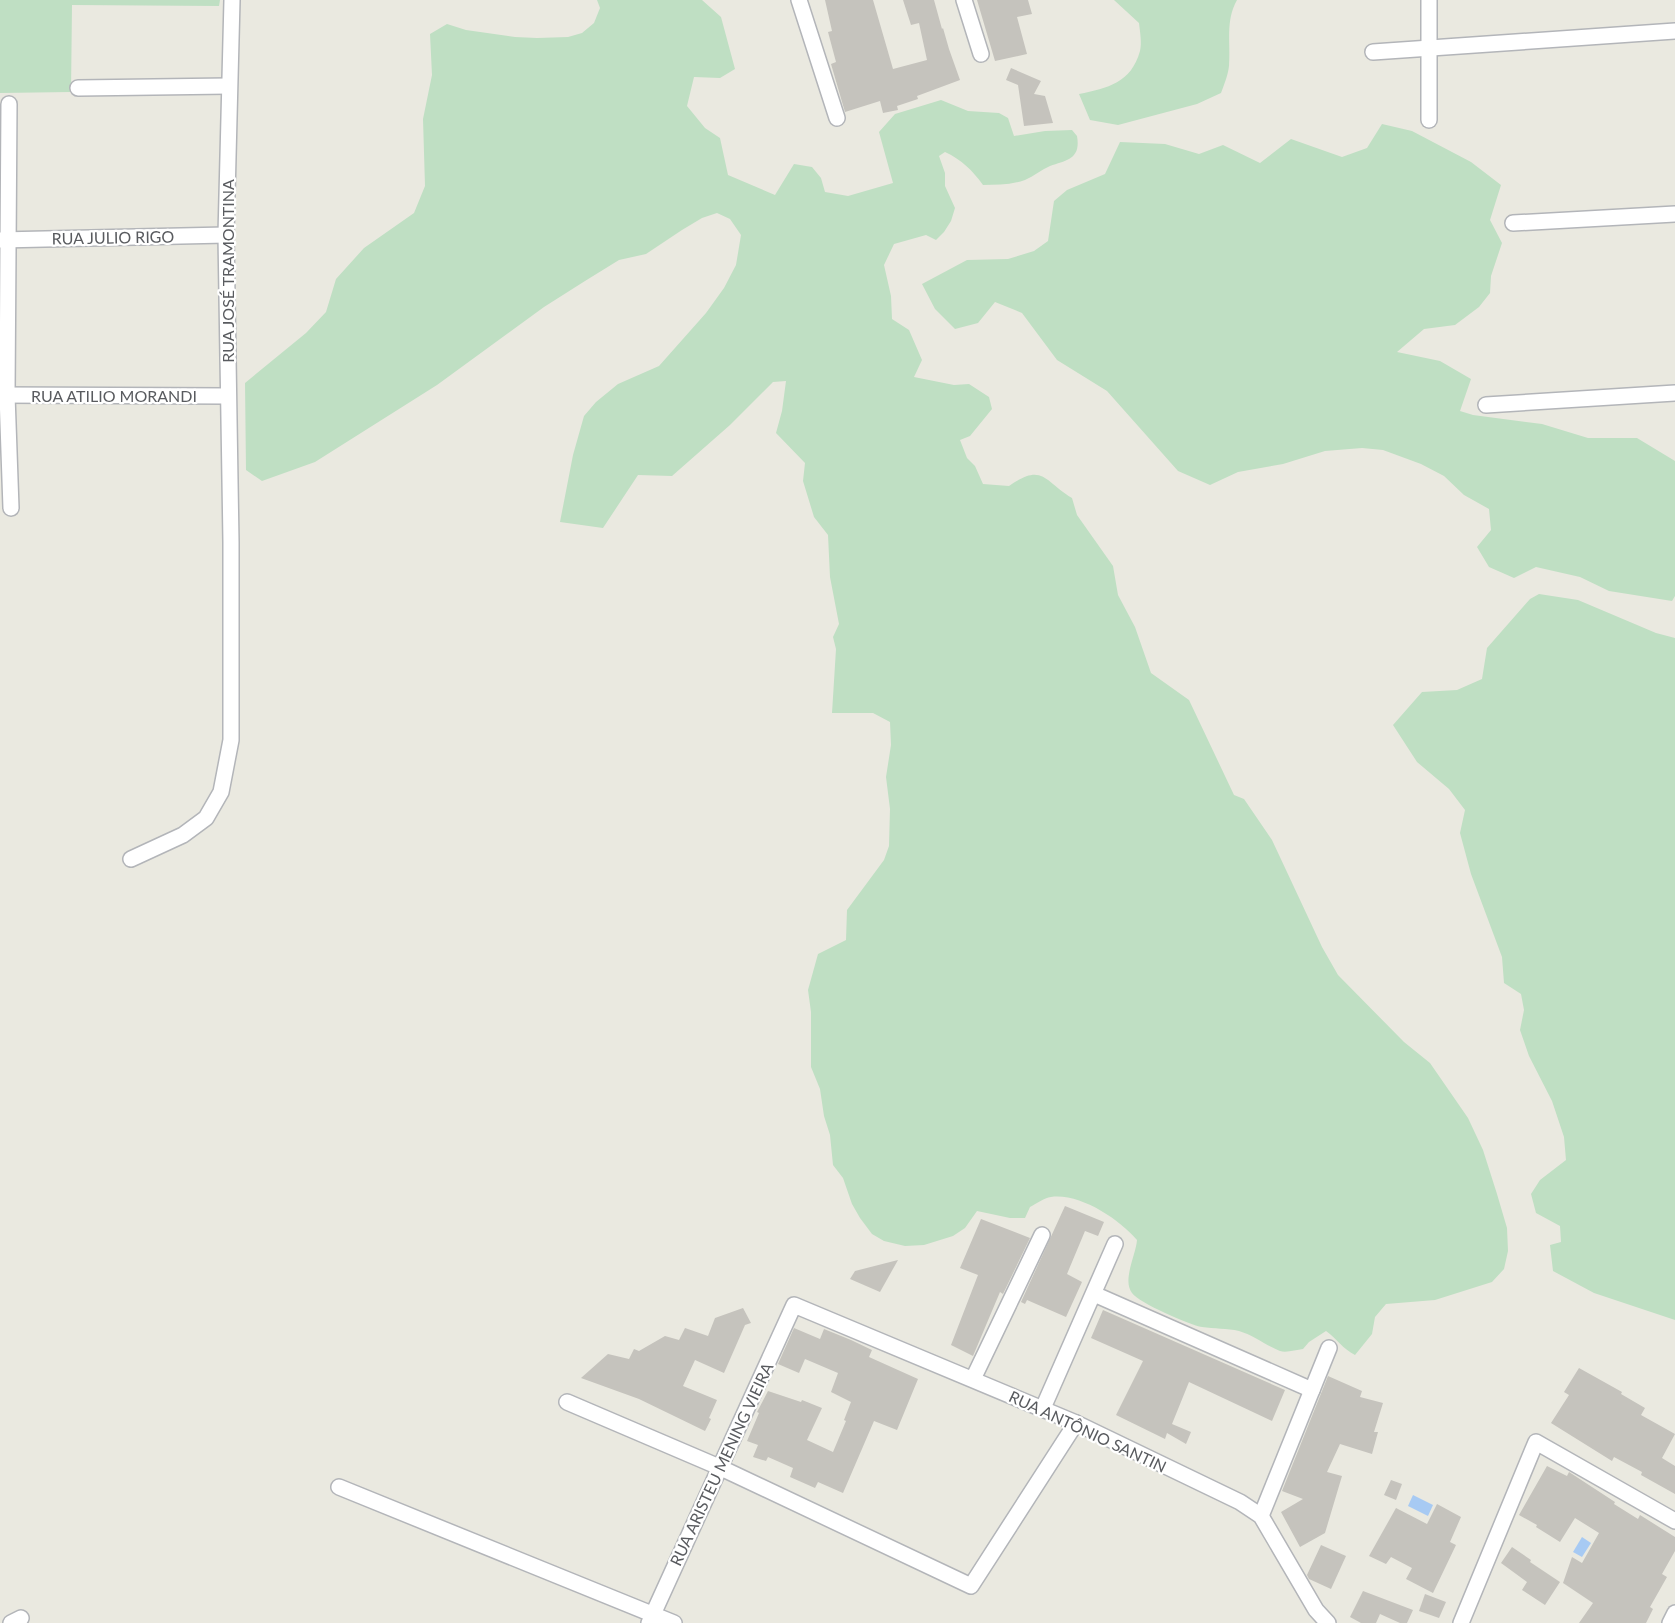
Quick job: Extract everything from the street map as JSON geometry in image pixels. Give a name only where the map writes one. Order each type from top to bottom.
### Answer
[{"type":"street","name":"RUA JOSÉ TRAMONTINA","points":[[131,859],[183,835],[206,818],[221,792],[231,740],[231,542],[226,235],[232,0]]},
{"type":"street","points":[[799,0],[837,118]]},
{"type":"street","points":[[964,0],[981,54]]},
{"type":"street","points":[[1429,0],[1430,120]]},
{"type":"street","points":[[1373,52],[1675,31]]},
{"type":"street","points":[[78,88],[229,86]]},
{"type":"street","points":[[9,104],[3,240],[3,395],[11,508]]},
{"type":"street","points":[[1513,223],[1675,214]]},
{"type":"street","name":"RUA JULIO RIGO","points":[[3,240],[226,235]]},
{"type":"street","points":[[1486,405],[1675,393]]},
{"type":"street","name":"RUA ATILIO MORANDI","points":[[3,395],[228,396]]},
{"type":"street","points":[[973,1379],[1042,1235]]},
{"type":"street","points":[[1042,1408],[1115,1244]]},
{"type":"street","points":[[1094,1294],[1312,1389]]},
{"type":"street","name":"RUA ANTÔNIO SANTIN","points":[[794,1305],[1076,1423],[1240,1502],[1261,1516],[1316,1610],[1328,1623]]},
{"type":"street","name":"RUA ARISTEU MENING VIEIRA","points":[[651,1618],[794,1305]]},
{"type":"street","points":[[1261,1516],[1329,1348]]},
{"type":"street","points":[[567,1402],[719,1467],[971,1586],[1076,1423]]},
{"type":"street","points":[[1461,1623],[1536,1442],[1675,1521]]},
{"type":"street","points":[[339,1487],[651,1618],[674,1623]]},
{"type":"street","points":[[1670,1623],[1675,1613]]},
{"type":"green space","points":[[0,0],[220,0],[219,6],[72,5],[71,92],[0,93]]},
{"type":"green space","points":[[597,0],[702,0],[721,17],[735,69],[720,78],[694,77],[687,106],[705,128],[720,138],[728,175],[775,195],[794,164],[812,167],[821,178],[825,192],[848,196],[893,183],[879,132],[895,114],[941,100],[968,111],[999,113],[1008,118],[1014,136],[1072,130],[1077,136],[1077,150],[1067,160],[1025,180],[1009,184],[983,185],[957,158],[945,152],[939,156],[945,173],[945,186],[955,208],[951,221],[936,240],[926,235],[894,244],[884,265],[891,296],[892,319],[909,330],[922,360],[914,377],[954,385],[969,384],[989,397],[992,409],[970,436],[960,440],[967,458],[975,466],[983,484],[1009,486],[1029,475],[1036,475],[1049,480],[1072,498],[1077,515],[1113,566],[1118,595],[1135,627],[1151,673],[1189,700],[1234,795],[1244,799],[1272,840],[1322,947],[1338,975],[1404,1042],[1430,1063],[1468,1118],[1483,1150],[1507,1228],[1508,1251],[1504,1269],[1492,1282],[1435,1300],[1386,1304],[1375,1317],[1372,1334],[1355,1355],[1326,1331],[1309,1342],[1303,1349],[1282,1352],[1239,1331],[1202,1327],[1187,1322],[1154,1308],[1137,1297],[1129,1288],[1128,1281],[1137,1240],[1110,1216],[1074,1199],[1051,1197],[1030,1207],[1025,1218],[1010,1218],[977,1211],[965,1228],[953,1236],[924,1245],[905,1246],[884,1241],[872,1234],[860,1218],[852,1204],[843,1178],[833,1165],[830,1135],[824,1116],[820,1089],[811,1067],[811,1012],[808,990],[818,954],[846,940],[847,910],[884,860],[889,846],[890,809],[886,777],[891,745],[890,722],[873,713],[832,713],[836,649],[833,637],[839,624],[830,577],[828,535],[814,517],[803,481],[805,463],[776,433],[786,381],[773,382],[730,425],[672,476],[638,475],[603,528],[560,522],[573,455],[584,416],[596,402],[618,384],[659,366],[706,313],[724,288],[736,265],[741,235],[730,219],[717,213],[702,218],[646,254],[619,260],[544,307],[437,385],[315,462],[262,481],[246,470],[245,383],[306,333],[326,312],[336,279],[364,248],[414,213],[425,186],[423,119],[432,75],[430,34],[447,24],[466,30],[515,37],[568,37],[582,33],[594,23],[600,8]]},
{"type":"green space","points":[[1114,0],[1237,0],[1231,16],[1228,69],[1221,93],[1197,104],[1118,125],[1090,120],[1079,94],[1117,82],[1131,70],[1140,51],[1139,23]]},
{"type":"green space","points":[[1382,124],[1412,131],[1471,162],[1501,185],[1490,220],[1502,243],[1491,276],[1490,293],[1479,307],[1455,325],[1424,329],[1397,352],[1440,361],[1471,379],[1460,411],[1473,415],[1542,424],[1588,438],[1637,438],[1675,461],[1675,596],[1672,601],[1609,591],[1580,577],[1536,567],[1514,578],[1489,567],[1477,547],[1491,530],[1489,509],[1464,495],[1444,476],[1421,464],[1383,450],[1362,448],[1325,451],[1283,464],[1238,472],[1210,485],[1178,471],[1107,391],[1057,360],[1022,313],[995,302],[978,323],[955,329],[935,309],[922,284],[967,260],[1008,259],[1034,251],[1048,241],[1054,201],[1067,190],[1105,174],[1120,142],[1165,144],[1199,154],[1223,145],[1260,163],[1291,139],[1342,157],[1367,148]]},
{"type":"green space","points":[[1539,594],[1578,600],[1656,633],[1675,638],[1675,1320],[1594,1293],[1553,1271],[1550,1245],[1561,1242],[1560,1226],[1536,1213],[1531,1194],[1540,1180],[1566,1160],[1564,1137],[1552,1101],[1529,1056],[1520,1030],[1524,1010],[1521,994],[1504,983],[1502,957],[1471,874],[1460,833],[1465,810],[1449,789],[1417,762],[1393,725],[1422,692],[1457,690],[1482,679],[1487,648],[1530,599]]},
{"type":"water","points":[[1413,1495],[1433,1505],[1428,1516],[1408,1506]]},
{"type":"water","points":[[1582,1537],[1591,1543],[1582,1557],[1573,1552]]},
{"type":"building","points":[[825,0],[873,0],[893,69],[927,60],[919,23],[911,25],[903,0],[934,0],[960,80],[917,96],[918,99],[897,106],[898,110],[883,113],[880,101],[845,112],[831,64],[836,62],[828,32],[832,31]]},
{"type":"building","points":[[977,0],[1028,0],[1032,14],[1017,17],[1027,54],[995,61]]},
{"type":"building","points":[[1011,68],[1041,81],[1034,94],[1045,96],[1053,123],[1024,126],[1018,85],[1006,80]]},
{"type":"building","points":[[1065,1206],[1104,1222],[1098,1236],[1085,1231],[1067,1274],[1082,1282],[1066,1317],[1027,1300],[1025,1304],[1021,1302]]},
{"type":"building","points":[[981,1219],[1030,1238],[1003,1294],[1000,1292],[973,1356],[951,1345],[978,1275],[960,1268]]},
{"type":"building","points":[[898,1260],[880,1292],[850,1279],[855,1271]]},
{"type":"building","points":[[743,1308],[751,1323],[745,1325],[724,1373],[695,1360],[683,1386],[717,1400],[705,1431],[639,1399],[581,1378],[608,1354],[629,1359],[634,1349],[639,1351],[665,1336],[679,1340],[685,1328],[708,1336],[715,1318]]},
{"type":"building","points":[[1103,1310],[1285,1390],[1272,1421],[1189,1382],[1172,1424],[1191,1432],[1186,1444],[1167,1433],[1165,1439],[1116,1415],[1143,1361],[1091,1338]]},
{"type":"building","points":[[794,1328],[820,1339],[824,1329],[851,1340],[872,1350],[869,1357],[918,1379],[897,1430],[874,1421],[843,1493],[818,1482],[815,1488],[790,1477],[793,1468],[768,1457],[766,1461],[753,1457],[758,1445],[747,1441],[759,1413],[757,1412],[768,1391],[822,1408],[807,1440],[833,1452],[846,1421],[844,1420],[851,1402],[831,1392],[838,1373],[805,1359],[799,1373],[778,1364]]},
{"type":"building","points":[[1579,1368],[1622,1392],[1621,1394],[1645,1408],[1641,1415],[1675,1434],[1662,1458],[1675,1466],[1675,1494],[1641,1475],[1642,1472],[1614,1457],[1612,1461],[1551,1423],[1569,1395],[1564,1392]]},
{"type":"building","points":[[1328,1376],[1362,1391],[1360,1397],[1383,1403],[1374,1432],[1378,1432],[1372,1454],[1340,1444],[1327,1472],[1342,1476],[1325,1533],[1300,1547],[1281,1512],[1303,1499],[1282,1491]]},
{"type":"building","points":[[1547,1466],[1567,1476],[1569,1472],[1638,1519],[1640,1515],[1675,1537],[1675,1551],[1662,1574],[1667,1577],[1650,1607],[1653,1609],[1646,1623],[1579,1623],[1593,1603],[1563,1583],[1572,1557],[1582,1563],[1599,1533],[1575,1518],[1560,1542],[1519,1515]]},
{"type":"building","points":[[1391,1480],[1402,1484],[1396,1500],[1384,1495]]},
{"type":"building","points":[[1437,1504],[1461,1517],[1450,1542],[1456,1545],[1433,1593],[1406,1579],[1412,1568],[1391,1557],[1386,1564],[1369,1556],[1396,1508],[1427,1524]]},
{"type":"building","points":[[1321,1545],[1346,1556],[1331,1589],[1309,1579],[1307,1575]]},
{"type":"building","points":[[1512,1547],[1560,1582],[1545,1605],[1522,1590],[1527,1582],[1501,1563]]},
{"type":"building","points":[[1363,1591],[1413,1610],[1407,1623],[1400,1623],[1380,1614],[1376,1623],[1361,1623],[1350,1617]]},
{"type":"building","points":[[1425,1594],[1446,1602],[1439,1618],[1419,1611]]}]
